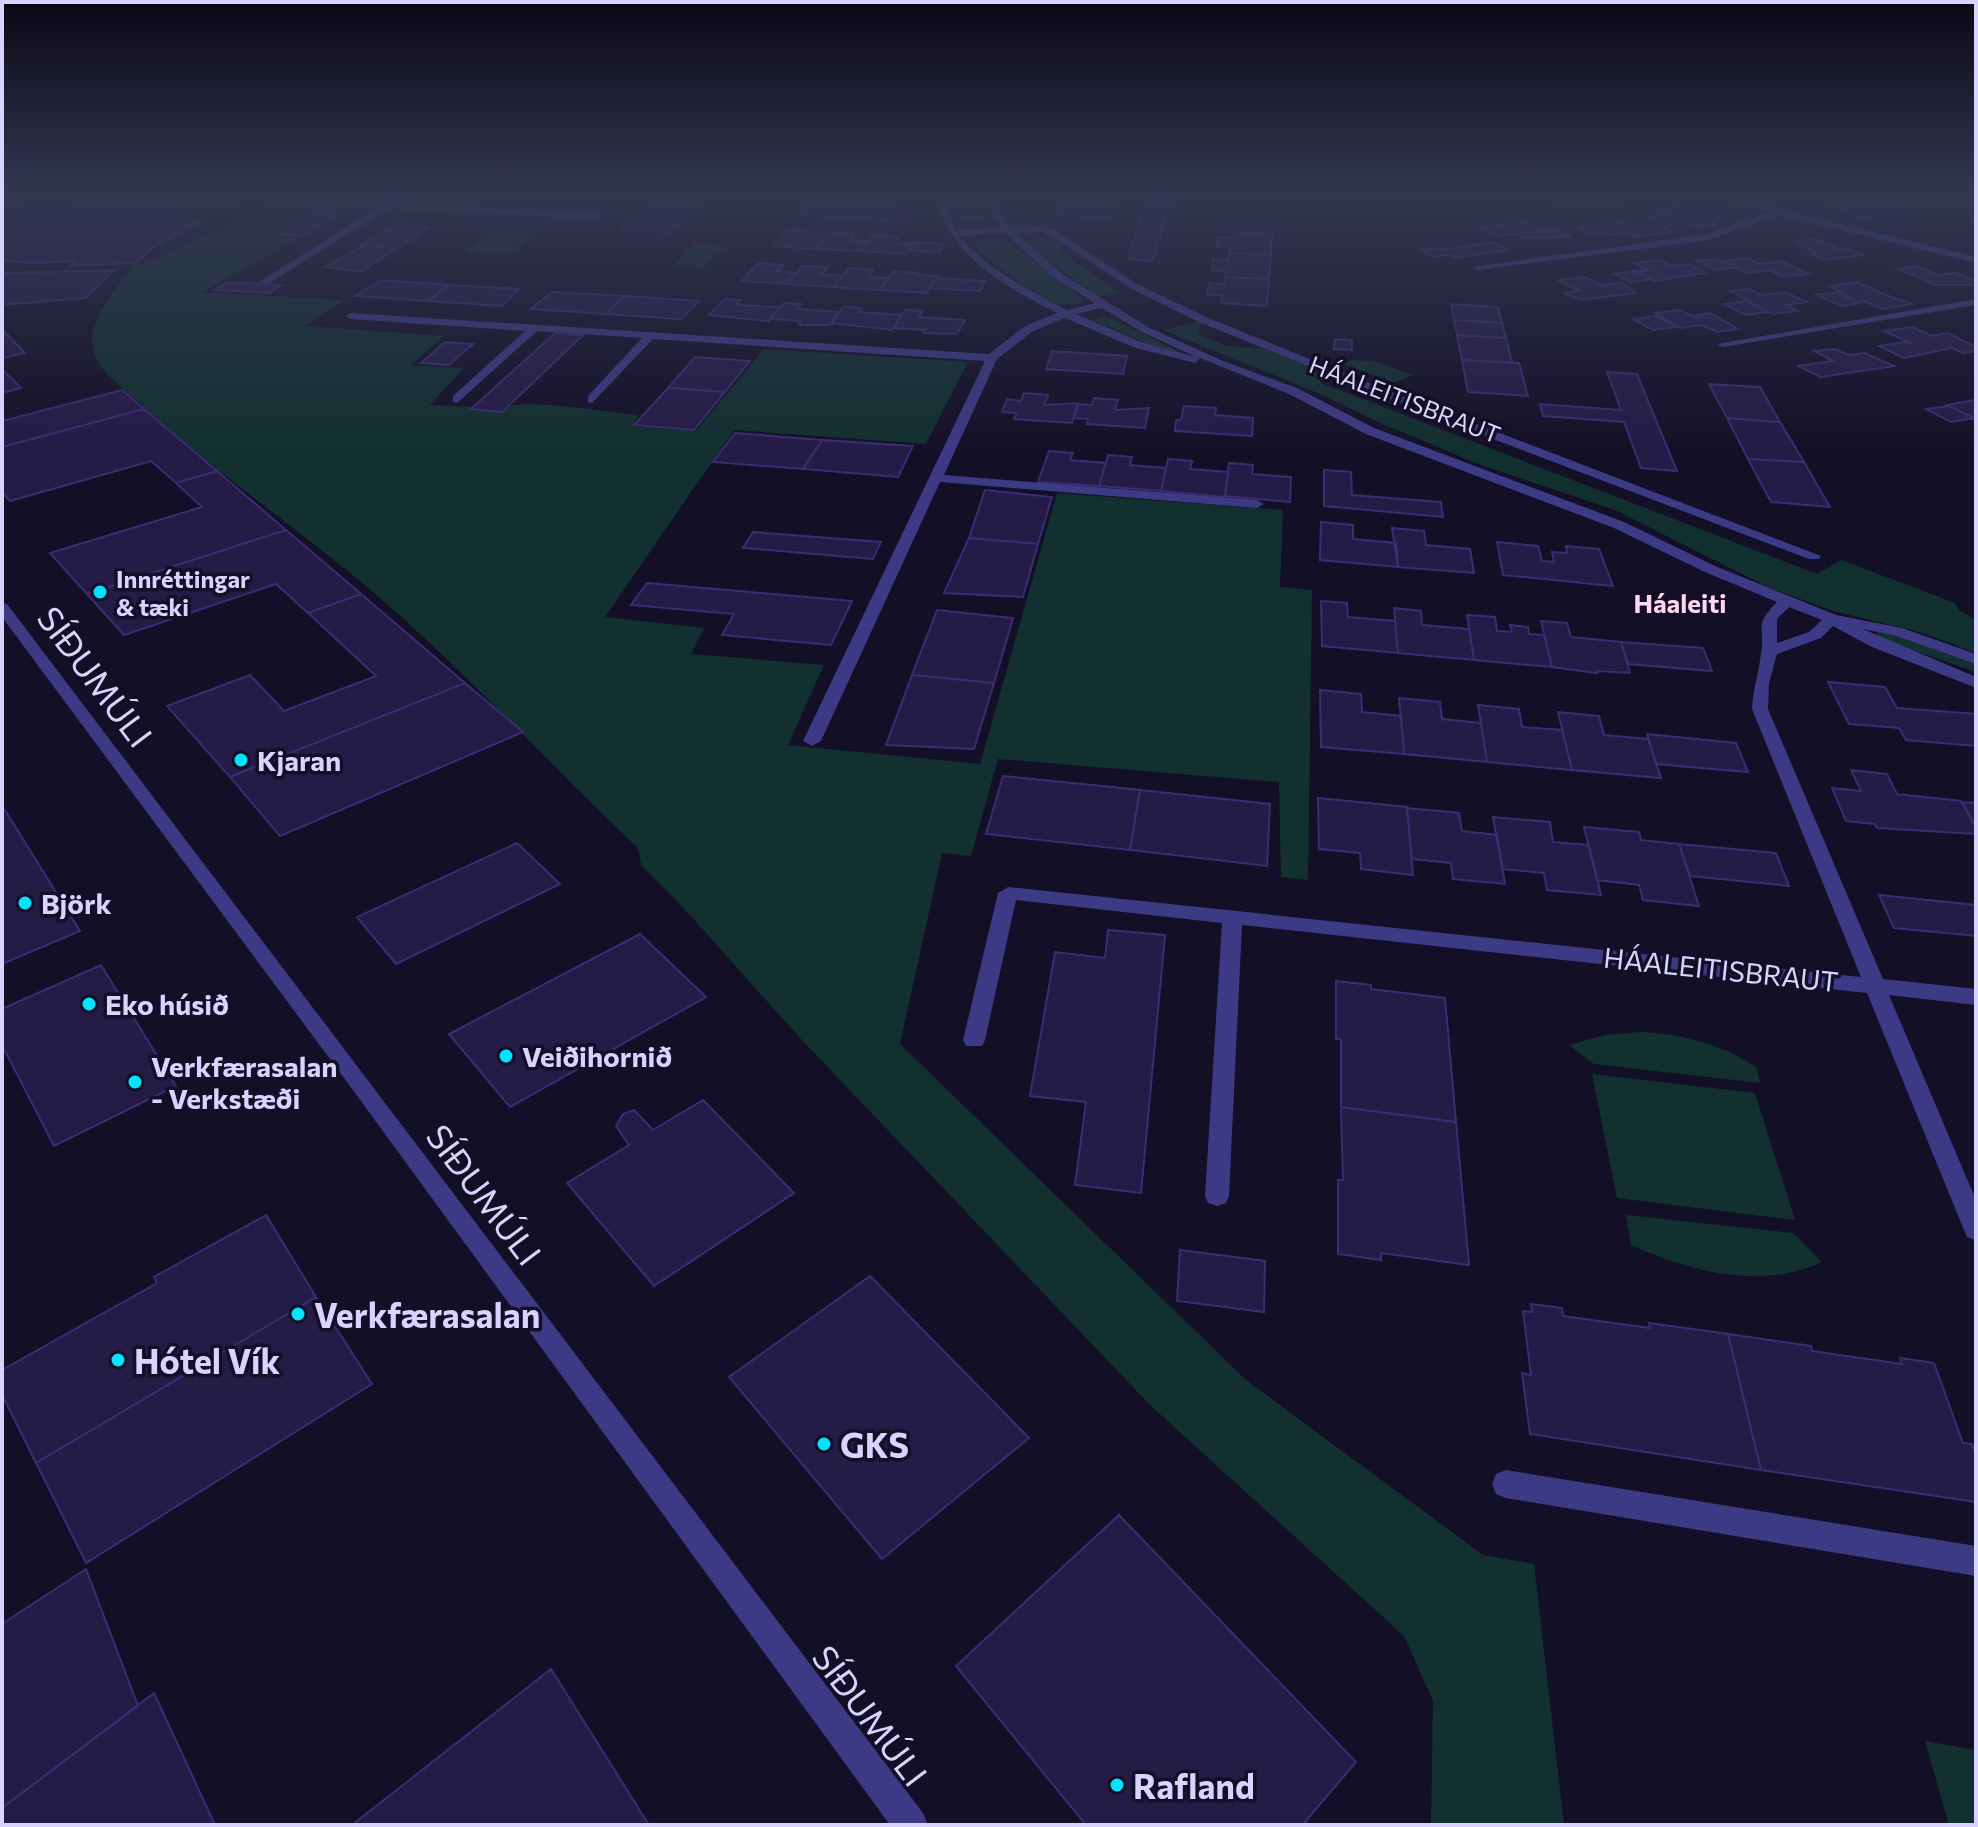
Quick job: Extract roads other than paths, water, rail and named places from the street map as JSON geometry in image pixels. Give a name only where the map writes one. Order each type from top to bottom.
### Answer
[{"type":"street","name":"HÁALEITISBRAUT","points":[[1012,282],[1068,313],[1164,354],[1219,363]]},
{"type":"street","name":"HÁALEITISBRAUT","points":[[1067,282],[1146,330],[1219,363],[1282,386],[1370,431],[1619,525],[1785,602],[1832,619],[1896,631],[1976,659]]},
{"type":"street","name":"HÁALEITISBRAUT","points":[[1131,282],[1205,321],[1814,556]]},
{"type":"street","points":[[1723,344],[1976,302]]},
{"type":"street","points":[[812,741],[992,358],[1009,339],[1025,328],[1101,305]]},
{"type":"street","points":[[351,316],[992,358]]},
{"type":"street","points":[[457,399],[534,328]]},
{"type":"street","points":[[592,399],[650,336]]},
{"type":"street","points":[[935,478],[1257,504]]},
{"type":"street","name":"HÁALEITISBRAUT","points":[[1785,602],[1770,618],[1767,629],[1770,651],[1761,683],[1760,709],[1976,1230]]},
{"type":"street","name":"SÍÐUMÚLI","points":[[2,607],[911,1825]]},
{"type":"street","name":"HÁALEITISBRAUT","points":[[1832,619],[1869,640],[1976,683]]},
{"type":"street","points":[[1770,651],[1815,635],[1832,619]]},
{"type":"street","name":"HÁALEITISBRAUT","points":[[974,1040],[1008,893],[1976,997]]},
{"type":"street","points":[[1217,1196],[1232,917]]},
{"type":"street","points":[[1506,1484],[1976,1561]]},
{"type":"place","name":"Innréttingar & tæki","points":[[100,592]]},
{"type":"place","name":"Kjaran","points":[[241,760]]},
{"type":"place","name":"Björk","points":[[25,903]]},
{"type":"place","name":"Eko húsið","points":[[89,1004]]},
{"type":"place","name":"Veiðihornið","points":[[506,1056]]},
{"type":"place","name":"Verkfærasalan - Verkstæði","points":[[135,1082]]},
{"type":"place","name":"Verkfærasalan","points":[[298,1314]]},
{"type":"place","name":"Hótel Vík","points":[[118,1360]]},
{"type":"place","name":"GKS","points":[[824,1444]]},
{"type":"place","name":"Rafland","points":[[1117,1785]]},
{"type":"district","name":"Háaleiti","points":[[1680,602]]}]
